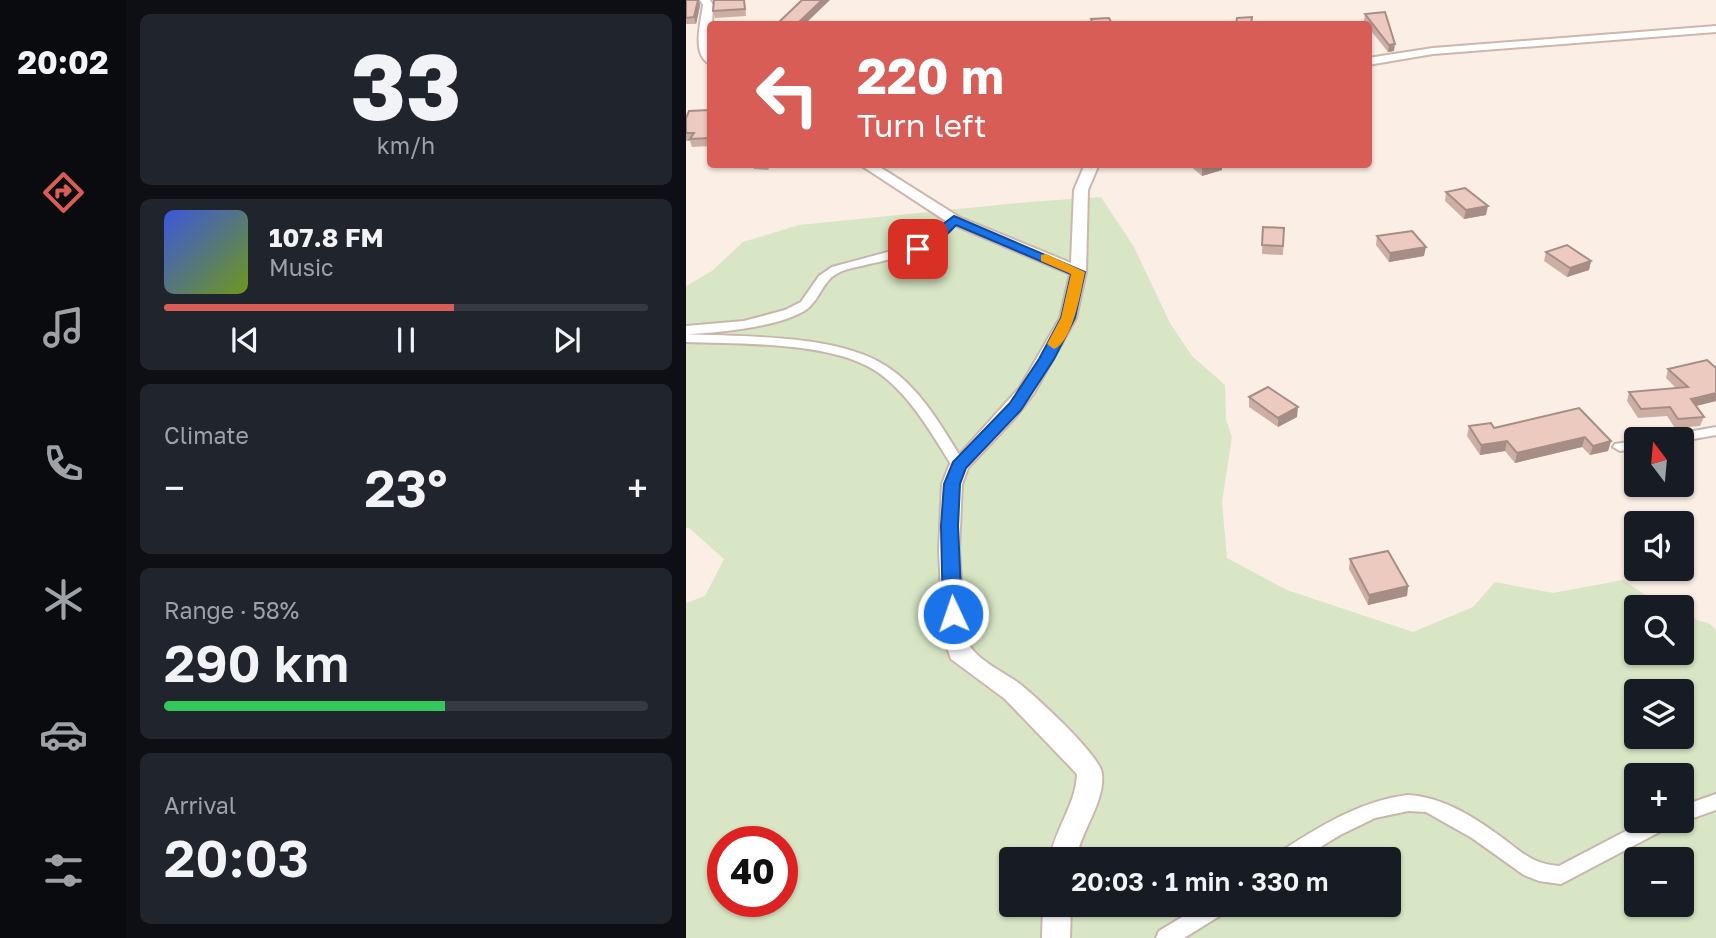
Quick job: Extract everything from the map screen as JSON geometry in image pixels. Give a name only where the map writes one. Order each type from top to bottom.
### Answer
[{"type":"street","points":[[705,0],[708,5],[704,46],[707,53]]},
{"type":"street","points":[[1372,61],[1433,51],[1716,29]]},
{"type":"street","points":[[871,168],[954,220],[1078,272]]},
{"type":"street","points":[[1065,847],[1089,793],[1090,771],[1074,751],[1013,692],[965,659],[955,645],[949,502],[959,466],[1015,406],[1046,359],[1068,318],[1078,272],[1081,190],[1090,168]]},
{"type":"street","points":[[686,330],[746,324],[799,309],[808,301],[819,280],[826,274],[836,269],[918,249],[943,232],[954,220]]},
{"type":"street","points":[[686,338],[815,348],[872,363],[882,368],[902,388],[936,428],[959,466]]},
{"type":"street","points":[[1694,435],[1716,431]]},
{"type":"street","points":[[1620,447],[1624,446]]},
{"type":"street","points":[[1694,810],[1716,802]]},
{"type":"street","points":[[1305,847],[1346,822],[1390,805],[1427,804],[1490,839],[1528,870],[1545,875],[1561,875],[1640,833]]},
{"type":"street","points":[[1056,938],[1057,917]]},
{"type":"street","points":[[1166,938],[1200,917]]},
{"type":"green space","points":[[1101,197],[1134,247],[1170,323],[1192,356],[1225,385],[1226,420],[1232,437],[1222,502],[1227,558],[1287,590],[1413,632],[1473,607],[1495,582],[1553,593],[1623,580],[1645,595],[1624,595],[1624,665],[1694,665],[1694,619],[1710,624],[1716,630],[1716,938],[686,938],[686,603],[705,596],[724,559],[686,528],[686,286],[712,271],[743,242],[799,225]]},
{"type":"building","points":[[686,0],[698,0],[694,17],[686,18]]},
{"type":"building","points":[[714,0],[744,0],[745,9],[713,11]]},
{"type":"building","points":[[802,0],[822,0],[800,21],[780,21]]},
{"type":"building","points":[[1385,12],[1395,44],[1389,45],[1365,14]]},
{"type":"building","points":[[1252,17],[1251,21],[1236,21],[1237,18]]},
{"type":"building","points":[[1109,18],[1110,21],[1092,21],[1091,19]]},
{"type":"building","points":[[707,110],[707,138],[690,139],[694,133],[686,133],[689,111]]},
{"type":"building","points":[[1465,188],[1488,206],[1466,210],[1446,192]]},
{"type":"building","points":[[1263,227],[1284,228],[1283,246],[1262,245]]},
{"type":"building","points":[[1412,231],[1426,247],[1390,253],[1377,236]]},
{"type":"building","points":[[1567,245],[1591,261],[1570,268],[1546,252]]},
{"type":"building","points":[[1707,360],[1716,368],[1716,393],[1691,399],[1704,417],[1678,419],[1670,407],[1641,409],[1629,392],[1688,387],[1668,369]]},
{"type":"building","points":[[1268,387],[1298,407],[1278,418],[1249,397]]},
{"type":"building","points":[[1579,408],[1611,441],[1593,446],[1585,437],[1517,453],[1507,441],[1481,445],[1469,426],[1491,423],[1494,428]]},
{"type":"building","points":[[1388,551],[1408,586],[1369,595],[1350,559]]},
{"type":"slow traffic","points":[[1046,258],[1078,272],[1068,318],[1054,344]]},
{"type":"route","points":[[918,249],[943,232],[954,220],[1078,272],[1068,318],[1046,359],[1015,406],[959,466],[952,484],[949,502],[949,550],[953,614]]}]
